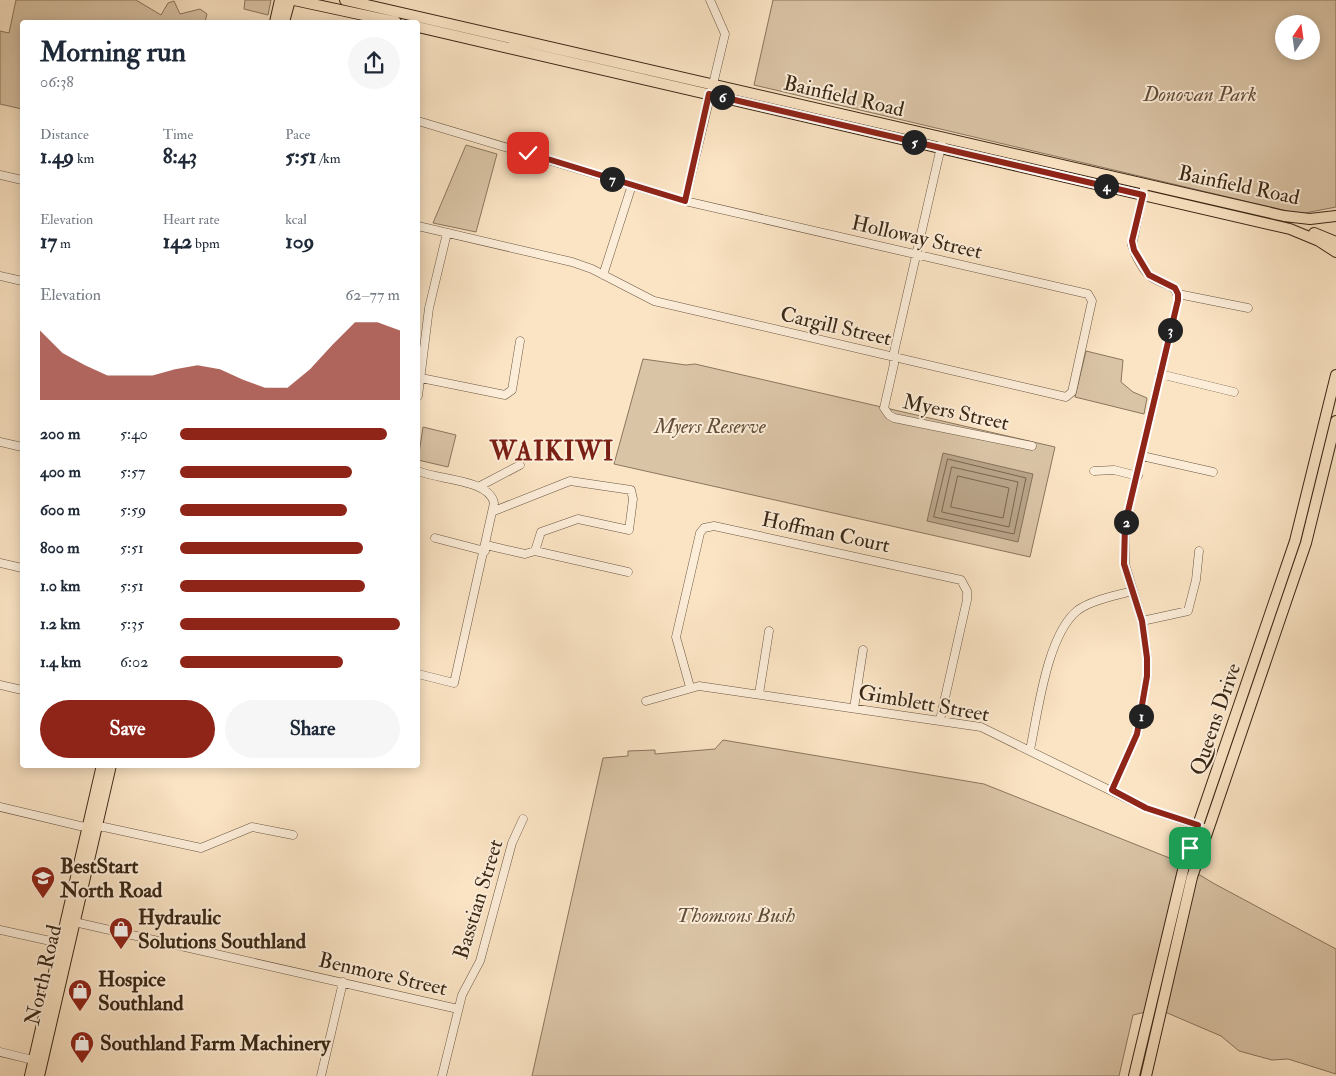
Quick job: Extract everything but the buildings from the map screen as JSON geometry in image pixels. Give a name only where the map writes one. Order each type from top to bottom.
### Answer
[{"type":"main road","points":[[275,20],[280,0]]},
{"type":"main road","points":[[285,20],[290,0]]},
{"type":"main road","points":[[294,0],[332,4],[389,20]]},
{"type":"main road","name":"Bainfield Road","points":[[346,0],[412,20]]},
{"type":"main road","name":"Bainfield Road","points":[[420,22],[1144,190],[1290,229],[1317,234],[1334,247]]},
{"type":"main road","name":"Bainfield Road","points":[[420,27],[429,25]]},
{"type":"main road","name":"Bainfield Road","points":[[1144,190],[1300,219],[1336,216]]},
{"type":"main road","name":"Queens Drive","points":[[1306,522],[1336,375]]},
{"type":"main road","name":"Queens Drive","points":[[1134,1076],[1174,905],[1203,827],[1306,522],[1336,421]]},
{"type":"main road","name":"North Road","points":[[30,1076],[38,1061],[92,826],[102,768]]},
{"type":"main road","name":"North Road","points":[[92,826],[110,768]]},
{"type":"main road","name":"Queens Drive","points":[[1146,1076],[1203,827]]},
{"type":"main road","name":"North Road","points":[[38,1061],[39,1076]]},
{"type":"street","points":[[685,201],[724,34],[710,0]]},
{"type":"street","name":"Holloway Street","points":[[420,122],[685,201],[916,254],[1091,297],[1072,392],[1066,396]]},
{"type":"street","name":"Myers Street","points":[[941,143],[894,352],[895,358],[884,405],[885,412],[889,415],[1032,446]]},
{"type":"street","points":[[0,175],[20,180]]},
{"type":"street","points":[[602,274],[632,185]]},
{"type":"street","points":[[1112,790],[1137,734],[1146,688],[1147,658],[1142,621],[1132,591],[1123,549],[1125,524],[1138,476],[1178,294],[1175,288],[1149,275],[1134,250],[1132,241],[1144,190]]},
{"type":"street","name":"Cargill Street","points":[[420,226],[572,262],[602,274],[654,301],[1066,396]]},
{"type":"street","points":[[420,384],[427,324],[447,233]]},
{"type":"street","points":[[0,276],[20,281]]},
{"type":"street","points":[[1178,294],[1248,308]]},
{"type":"street","points":[[420,322],[427,324]]},
{"type":"street","points":[[421,378],[505,396],[512,390],[520,342]]},
{"type":"street","points":[[1160,374],[1234,392]]},
{"type":"street","points":[[0,442],[20,447]]},
{"type":"street","points":[[1142,456],[1213,472]]},
{"type":"street","points":[[480,486],[520,465]]},
{"type":"street","points":[[1094,471],[1114,470],[1138,476]]},
{"type":"street","points":[[420,471],[485,488],[493,497],[494,511],[454,683],[420,674]]},
{"type":"street","points":[[494,511],[570,481],[631,490],[633,499],[629,530],[578,519],[541,532],[535,551]]},
{"type":"street","name":"Hoffman Court","points":[[690,687],[676,637],[699,537],[704,528],[714,526],[961,580],[968,591],[967,600],[940,720]]},
{"type":"street","points":[[435,538],[525,554],[535,551],[628,572]]},
{"type":"street","points":[[1142,621],[1188,611],[1196,580],[1199,551]]},
{"type":"street","points":[[0,563],[20,568]]},
{"type":"street","points":[[1030,750],[1053,647],[1062,626],[1078,610],[1088,605],[1132,591]]},
{"type":"street","points":[[759,694],[769,631]]},
{"type":"street","points":[[854,708],[863,650]]},
{"type":"street","points":[[0,685],[20,690]]},
{"type":"street","name":"Gimblett Street","points":[[646,701],[690,687],[707,687],[986,728],[1146,808],[1203,827]]},
{"type":"street","points":[[0,807],[200,848],[252,827],[293,835]]},
{"type":"street","name":"Basstian Street","points":[[442,1076],[458,1009],[466,987],[480,961],[512,843],[523,819]]},
{"type":"street","name":"Benmore Street","points":[[70,921],[458,1009]]},
{"type":"street","points":[[0,930],[65,944]]},
{"type":"street","points":[[321,1076],[343,982]]},
{"type":"street","points":[[0,1052],[38,1061]]},
{"type":"green space","points":[[16,0],[136,0],[161,15],[168,3],[174,1],[180,14],[200,9],[207,14],[206,20],[20,20],[20,109],[0,104],[0,31],[9,33]]},
{"type":"green space","points":[[245,0],[271,0],[268,15],[244,9]]},
{"type":"green space","name":"Donovan Park","points":[[773,0],[1336,0],[1336,207],[1300,214],[754,85]]},
{"type":"green space","points":[[466,145],[497,154],[476,232],[433,223]]},
{"type":"green space","points":[[1086,351],[1123,360],[1121,382],[1133,392],[1147,398],[1144,414],[1075,397]]},
{"type":"green space","name":"Myers Reserve","points":[[643,359],[686,365],[695,364],[1055,447],[1030,557],[614,464]]},
{"type":"green space","points":[[423,427],[456,435],[448,467],[420,460]]},
{"type":"green space","name":"Thomsons Bush","points":[[723,740],[984,784],[1177,861],[1213,883],[1336,949],[1336,1074],[1288,1059],[1272,1060],[1239,1051],[1221,1036],[1158,1009],[1133,1015],[1119,1076],[532,1076],[603,758],[628,756],[628,751],[655,750],[655,754],[715,749]]},
{"type":"water","points":[[943,453],[1033,474],[1018,542],[927,521]]},
{"type":"place","name":"BestStart North Road","points":[[43,899]]},
{"type":"place","name":"Hydraulic Solutions Southland","points":[[121,950]]},
{"type":"place","name":"Hospice Southland","points":[[80,1012]]},
{"type":"place","name":"Southland Farm Machinery","points":[[82,1064]]},
{"type":"district","name":"WAIKIWI","points":[[552,451]]},
{"type":"route","points":[[528,153],[685,201],[709,94],[1143,195],[1132,245],[1149,275],[1175,288],[1178,300],[1138,476],[1125,524],[1124,564],[1142,621],[1147,658],[1147,676],[1137,734],[1112,790],[1146,808],[1198,825],[1190,848]]}]
